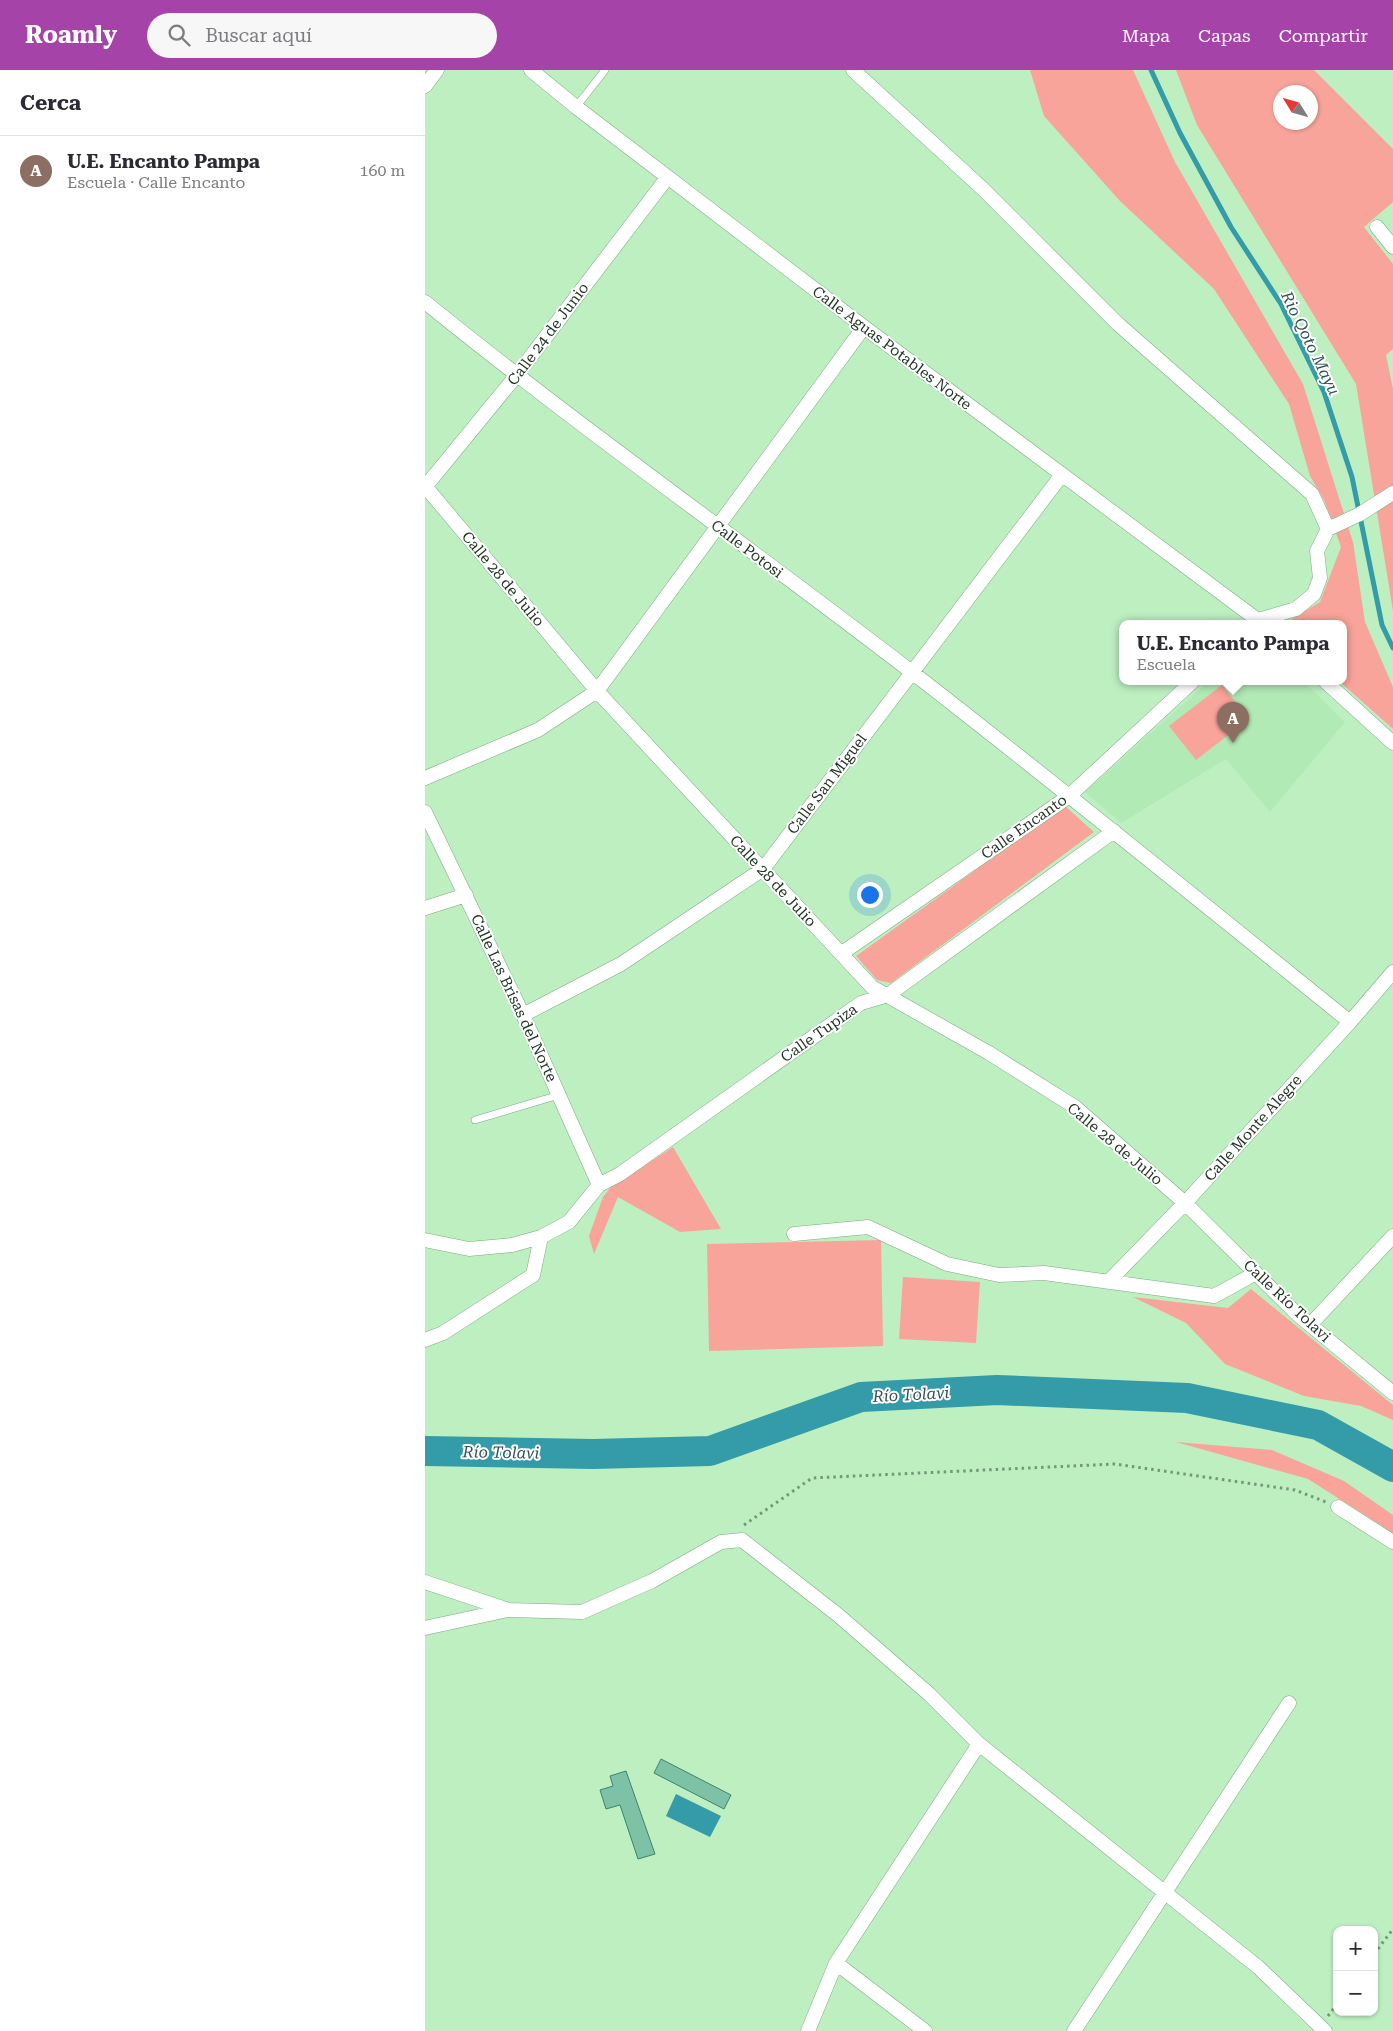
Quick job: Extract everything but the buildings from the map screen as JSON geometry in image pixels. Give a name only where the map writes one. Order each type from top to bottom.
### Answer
[{"type":"street","points":[[425,86],[437,70]]},
{"type":"street","name":"Calle Aguas Potables Norte","points":[[531,70],[667,178],[1254,620]]},
{"type":"street","points":[[853,70],[983,189],[1118,324],[1312,494],[1328,529]]},
{"type":"street","name":"Calle 24 de Junio","points":[[425,487],[517,376],[667,178]]},
{"type":"street","points":[[1377,227],[1393,248]]},
{"type":"street","name":"Calle Potosi","points":[[425,302],[517,376],[912,672],[1068,797],[1114,831],[1350,1022]]},
{"type":"street","points":[[425,778],[538,730],[597,691],[716,526],[864,327]]},
{"type":"street","name":"Calle San Miguel","points":[[523,1015],[621,964],[763,869],[1061,476]]},
{"type":"street","name":"Calle 28 de Julio","points":[[425,487],[597,691],[872,987],[989,1053],[1075,1107],[1185,1203]]},
{"type":"street","points":[[1266,620],[1297,609],[1314,594],[1320,578],[1317,551],[1328,529],[1360,514],[1393,493]]},
{"type":"street","name":"Calle Encanto","points":[[841,953],[1068,797],[1189,685]]},
{"type":"street","points":[[1329,685],[1393,743]]},
{"type":"street","name":"Calle Las Brisas del Norte","points":[[425,812],[523,1015],[599,1185]]},
{"type":"street","name":"Calle Tupiza","points":[[599,1185],[620,1174],[861,1003],[888,995],[1114,831]]},
{"type":"street","points":[[425,908],[466,895]]},
{"type":"street","name":"Calle Monte Alegre","points":[[1109,1281],[1185,1203],[1350,1022],[1393,972]]},
{"type":"street","points":[[425,1240],[469,1249],[512,1245],[541,1238],[569,1222],[599,1185]]},
{"type":"street","name":"Calle Río Tolavi","points":[[1185,1203],[1310,1324],[1393,1394]]},
{"type":"street","points":[[794,1234],[868,1227],[947,1264],[999,1275],[1044,1273],[1214,1296],[1256,1273]]},
{"type":"street","points":[[1310,1324],[1393,1236]]},
{"type":"street","points":[[425,1340],[443,1333],[533,1275],[541,1238]]},
{"type":"street","points":[[1338,1507],[1393,1542]]},
{"type":"street","points":[[425,1628],[509,1610],[582,1612],[652,1581],[721,1542],[742,1540],[838,1615],[929,1694],[979,1744],[1258,1967],[1321,2029]]},
{"type":"street","points":[[425,1582],[509,1610]]},
{"type":"street","points":[[1074,2031],[1289,1703]]},
{"type":"street","points":[[808,2031],[836,1963],[979,1744]]},
{"type":"street","points":[[836,1963],[925,2031]]},
{"type":"lane","points":[[576,107],[605,70]]},
{"type":"lane","points":[[475,1120],[559,1095]]},
{"type":"path","points":[[744,1526],[812,1478],[1115,1464],[1295,1490],[1338,1507]]},
{"type":"path","points":[[1378,1949],[1393,1930]]},
{"type":"shaded area","points":[[1030,70],[1133,70],[1175,162],[1303,384],[1353,542],[1365,622],[1393,687],[1393,729],[1343,685],[1347,685],[1347,620],[1291,620],[1320,602],[1341,547],[1324,500],[1310,476],[1289,404],[1214,289],[1120,201],[1044,116]]},
{"type":"shaded area","points":[[1176,70],[1314,70],[1393,149],[1393,202],[1364,227],[1393,264],[1393,349],[1386,355],[1393,389],[1393,611],[1356,384],[1197,125]]},
{"type":"shaded area","points":[[1205,685],[1307,685],[1345,722],[1270,812],[1226,759],[1121,823],[1085,792]]},
{"type":"shaded area","points":[[1222,685],[1249,719],[1196,760],[1169,726]]},
{"type":"shaded area","points":[[1065,806],[1094,832],[891,983],[877,980],[856,956]]},
{"type":"shaded area","points":[[673,1147],[721,1229],[680,1232],[618,1197],[594,1254],[589,1236],[603,1197],[610,1188]]},
{"type":"shaded area","points":[[881,1240],[883,1346],[709,1351],[707,1244]]},
{"type":"shaded area","points":[[903,1277],[980,1282],[976,1343],[899,1339]]},
{"type":"shaded area","points":[[1251,1289],[1393,1405],[1393,1420],[1361,1406],[1304,1396],[1225,1364],[1186,1323],[1133,1297],[1228,1308]]},
{"type":"shaded area","points":[[1176,1442],[1272,1450],[1344,1481],[1393,1515],[1393,1533],[1308,1479]]},
{"type":"water","points":[[676,1794],[721,1816],[710,1837],[666,1816]]},
{"type":"waterway","name":"Rio Qoto Mayu","points":[[1151,70],[1180,133],[1231,227],[1281,304],[1324,392],[1352,477],[1382,625],[1393,648]]},
{"type":"waterway","name":"Río Tolavi","points":[[425,1451],[593,1454],[710,1451],[861,1397],[997,1390],[1187,1398],[1318,1425],[1393,1467]]},
{"type":"place","name":"U.E. Encanto Pampa","points":[[1233,743]]}]
